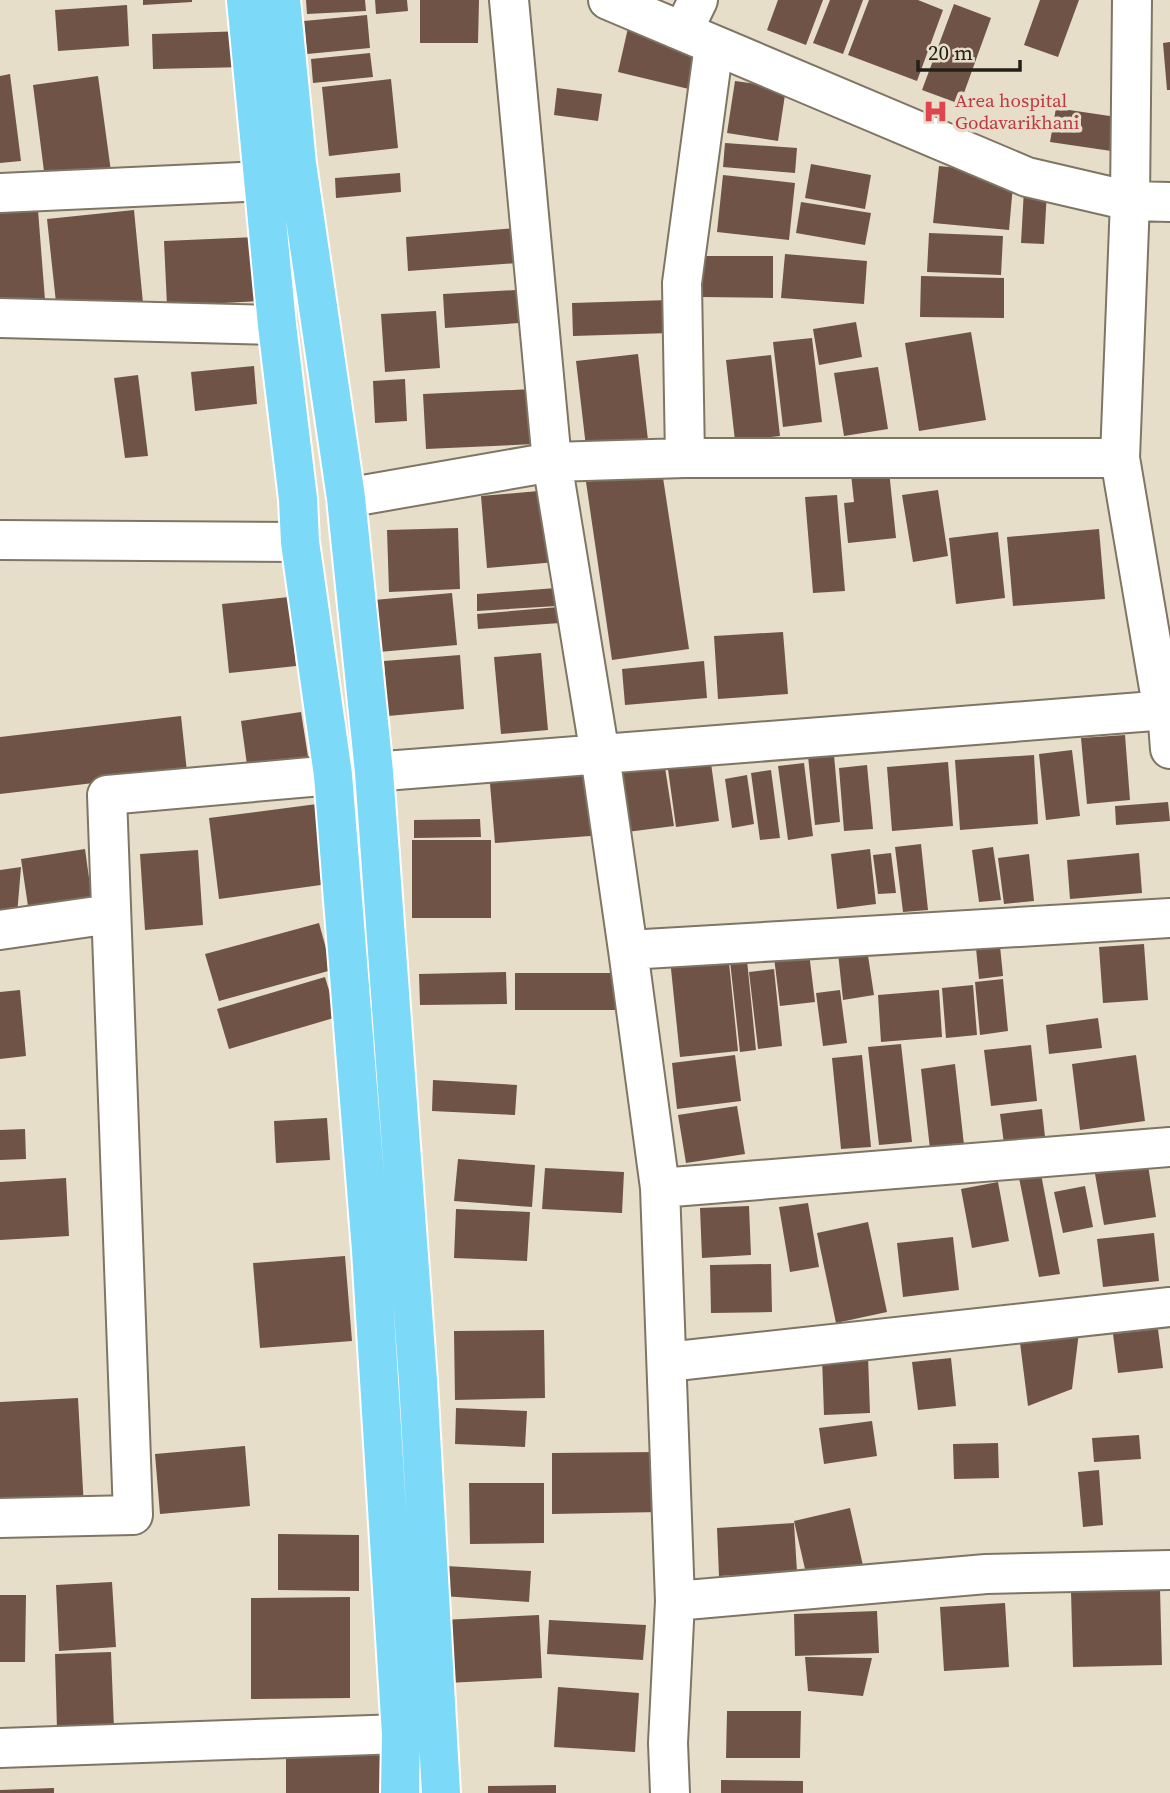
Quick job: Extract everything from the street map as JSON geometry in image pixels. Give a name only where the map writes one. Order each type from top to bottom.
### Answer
[{"type":"main road","points":[[246,0],[277,325],[298,499],[300,542],[333,775],[371,1250],[401,1734],[400,1793]]},
{"type":"main road","points":[[281,0],[297,164],[346,498],[374,772],[418,1381],[441,1793]]},
{"type":"street","points":[[509,0],[552,462],[600,755],[660,1188],[675,1601],[668,1743],[670,1793]]},
{"type":"street","points":[[608,0],[698,26],[1027,177],[1129,201],[1170,202]]},
{"type":"street","points":[[1132,0],[1129,201],[1120,458],[1166,699],[1170,749]]},
{"type":"street","points":[[685,458],[682,283],[698,26]]},
{"type":"street","points":[[0,193],[264,181]]},
{"type":"street","points":[[0,318],[277,325]]},
{"type":"street","points":[[346,498],[552,462],[685,458],[1120,458]]},
{"type":"street","points":[[0,540],[300,542]]},
{"type":"street","points":[[0,1518],[133,1515],[107,795],[600,755],[1166,699]]},
{"type":"street","points":[[0,930],[111,914]]},
{"type":"street","points":[[628,950],[1170,918]]},
{"type":"street","points":[[660,1188],[1170,1147]]},
{"type":"street","points":[[667,1362],[1170,1307]]},
{"type":"street","points":[[675,1601],[986,1574],[1170,1570]]},
{"type":"street","points":[[0,1748],[401,1734]]},
{"type":"building","points":[[143,0],[192,0],[192,2],[143,5]]},
{"type":"building","points":[[306,0],[365,0],[366,11],[307,14]]},
{"type":"building","points":[[375,0],[407,0],[408,11],[376,14]]},
{"type":"building","points":[[420,0],[479,0],[478,43],[420,43]]},
{"type":"building","points":[[778,0],[823,0],[806,45],[767,30]]},
{"type":"building","points":[[830,0],[863,0],[843,54],[813,43]]},
{"type":"building","points":[[869,0],[918,0],[943,10],[917,81],[848,55]]},
{"type":"building","points":[[1040,0],[1079,0],[1058,57],[1024,45]]},
{"type":"building","points":[[954,4],[991,18],[960,104],[922,90]]},
{"type":"building","points":[[127,5],[129,46],[58,51],[55,10]]},
{"type":"building","points":[[367,15],[370,48],[307,54],[304,21]]},
{"type":"building","points":[[628,28],[704,46],[693,90],[618,72]]},
{"type":"building","points":[[246,31],[247,67],[153,69],[152,34]]},
{"type":"building","points":[[1170,42],[1170,90],[1167,90],[1163,43]]},
{"type":"building","points":[[370,53],[373,77],[313,83],[311,59]]},
{"type":"building","points":[[10,74],[21,161],[0,163],[0,76]]},
{"type":"building","points":[[98,76],[112,179],[46,187],[33,85]]},
{"type":"building","points":[[391,79],[398,148],[329,156],[322,87]]},
{"type":"building","points":[[735,81],[786,88],[778,141],[727,133]]},
{"type":"building","points":[[557,88],[602,94],[598,121],[554,115]]},
{"type":"building","points":[[1056,108],[1123,118],[1118,152],[1050,142]]},
{"type":"building","points":[[725,143],[797,148],[795,173],[723,167]]},
{"type":"building","points":[[811,164],[871,175],[865,209],[805,198]]},
{"type":"building","points":[[939,166],[1014,174],[1009,230],[933,223]]},
{"type":"building","points":[[400,173],[401,192],[336,198],[335,178]]},
{"type":"building","points":[[723,175],[795,183],[789,240],[717,232]]},
{"type":"building","points":[[1024,189],[1047,191],[1044,244],[1021,243]]},
{"type":"building","points":[[801,202],[871,213],[865,245],[796,233]]},
{"type":"building","points":[[38,210],[45,300],[0,303],[0,213]]},
{"type":"building","points":[[134,210],[143,303],[57,312],[47,219]]},
{"type":"building","points":[[516,228],[518,263],[408,271],[406,237]]},
{"type":"building","points":[[929,233],[1003,236],[1001,275],[927,272]]},
{"type":"building","points":[[256,237],[259,301],[167,306],[164,241]]},
{"type":"building","points":[[785,254],[867,261],[864,304],[781,298]]},
{"type":"building","points":[[702,256],[773,256],[773,298],[702,297]]},
{"type":"building","points":[[921,276],[1004,278],[1004,318],[920,317]]},
{"type":"building","points":[[533,289],[535,322],[445,328],[443,294]]},
{"type":"building","points":[[670,300],[671,333],[573,336],[572,303]]},
{"type":"building","points":[[436,311],[440,368],[385,372],[381,314]]},
{"type":"building","points":[[856,322],[862,357],[819,365],[813,329]]},
{"type":"building","points":[[971,332],[986,420],[919,431],[905,343]]},
{"type":"building","points":[[812,338],[822,422],[783,427],[773,342]]},
{"type":"building","points":[[638,354],[648,440],[586,447],[576,361]]},
{"type":"building","points":[[771,355],[780,436],[735,441],[726,360]]},
{"type":"building","points":[[254,366],[257,404],[195,411],[191,372]]},
{"type":"building","points":[[878,367],[888,429],[844,436],[834,373]]},
{"type":"building","points":[[138,375],[148,456],[125,458],[114,378]]},
{"type":"building","points":[[405,379],[407,421],[375,423],[373,381]]},
{"type":"building","points":[[533,389],[535,444],[426,449],[423,394]]},
{"type":"building","points":[[888,461],[896,538],[848,543],[844,503],[854,502],[850,465]]},
{"type":"building","points":[[662,471],[689,649],[612,660],[586,482]]},
{"type":"building","points":[[550,490],[556,562],[487,568],[481,496]]},
{"type":"building","points":[[938,490],[948,556],[913,562],[902,495]]},
{"type":"building","points":[[837,495],[845,591],[813,593],[805,497]]},
{"type":"building","points":[[458,528],[460,589],[389,592],[387,530]]},
{"type":"building","points":[[1099,529],[1105,599],[1013,606],[1007,537]]},
{"type":"building","points":[[998,532],[1005,598],[956,604],[949,538]]},
{"type":"building","points":[[556,588],[557,606],[477,611],[477,594]]},
{"type":"building","points":[[452,593],[457,645],[379,652],[374,600]]},
{"type":"building","points":[[289,597],[296,666],[229,673],[222,604]]},
{"type":"building","points":[[559,607],[560,623],[478,629],[477,614]]},
{"type":"building","points":[[783,632],[788,694],[718,699],[714,636]]},
{"type":"building","points":[[541,653],[548,730],[501,734],[494,657]]},
{"type":"building","points":[[460,655],[464,709],[388,716],[384,661]]},
{"type":"building","points":[[704,661],[707,698],[625,705],[622,669]]},
{"type":"building","points":[[301,712],[309,763],[248,772],[241,721]]},
{"type":"building","points":[[181,716],[187,772],[0,794],[0,737]]},
{"type":"building","points":[[1125,735],[1130,800],[1087,804],[1081,738]]},
{"type":"building","points":[[833,744],[840,822],[815,825],[807,746]]},
{"type":"building","points":[[1072,750],[1080,816],[1046,820],[1039,754]]},
{"type":"building","points":[[598,752],[604,835],[495,843],[488,760]]},
{"type":"building","points":[[1034,755],[1038,824],[960,830],[955,760]]},
{"type":"building","points":[[710,756],[719,821],[676,827],[667,762]]},
{"type":"building","points":[[664,761],[674,826],[619,833],[610,769]]},
{"type":"building","points":[[948,762],[953,826],[892,831],[887,767]]},
{"type":"building","points":[[804,763],[813,836],[788,840],[778,766]]},
{"type":"building","points":[[867,765],[873,829],[844,831],[839,768]]},
{"type":"building","points":[[771,770],[780,838],[760,840],[751,773]]},
{"type":"building","points":[[747,775],[754,824],[732,828],[725,779]]},
{"type":"building","points":[[1168,802],[1170,821],[1116,825],[1115,806]]},
{"type":"building","points":[[317,804],[328,884],[219,899],[209,818]]},
{"type":"building","points":[[480,819],[481,837],[414,838],[414,820]]},
{"type":"building","points":[[412,840],[491,840],[491,918],[412,918]]},
{"type":"building","points":[[921,844],[928,910],[903,912],[895,847]]},
{"type":"building","points":[[993,847],[1001,900],[979,902],[972,850]]},
{"type":"building","points":[[85,849],[93,907],[29,913],[21,859]]},
{"type":"building","points":[[870,849],[876,904],[837,909],[831,854]]},
{"type":"building","points":[[198,850],[203,925],[145,930],[140,854]]},
{"type":"building","points":[[891,853],[896,893],[878,894],[873,855]]},
{"type":"building","points":[[1139,853],[1142,893],[1070,899],[1067,860]]},
{"type":"building","points":[[1029,854],[1034,901],[1004,904],[998,858]]},
{"type":"building","points":[[21,867],[17,915],[0,917],[0,870]]},
{"type":"building","points":[[319,923],[332,970],[219,1001],[205,954]]},
{"type":"building","points":[[999,936],[1003,976],[979,979],[975,938]]},
{"type":"building","points":[[1144,944],[1148,1000],[1103,1003],[1099,947]]},
{"type":"building","points":[[808,945],[815,1002],[780,1006],[773,949]]},
{"type":"building","points":[[867,949],[874,995],[843,1000],[838,953]]},
{"type":"building","points":[[746,950],[756,1050],[740,1052],[729,952]]},
{"type":"building","points":[[728,953],[738,1051],[680,1057],[670,959]]},
{"type":"building","points":[[774,969],[782,1046],[758,1049],[749,972]]},
{"type":"building","points":[[506,972],[507,1004],[420,1005],[419,974]]},
{"type":"building","points":[[515,973],[620,973],[620,1010],[515,1010]]},
{"type":"building","points":[[325,977],[337,1017],[229,1049],[217,1009]]},
{"type":"building","points":[[1003,979],[1008,1031],[980,1035],[975,982]]},
{"type":"building","points":[[973,985],[977,1035],[946,1038],[942,988]]},
{"type":"building","points":[[20,990],[26,1056],[0,1059],[0,992]]},
{"type":"building","points":[[840,990],[847,1043],[823,1046],[816,993]]},
{"type":"building","points":[[939,990],[942,1037],[881,1042],[878,995]]},
{"type":"building","points":[[1098,1018],[1102,1048],[1049,1054],[1046,1025]]},
{"type":"building","points":[[901,1044],[912,1142],[879,1145],[868,1047]]},
{"type":"building","points":[[1031,1045],[1037,1101],[991,1106],[984,1050]]},
{"type":"building","points":[[735,1055],[741,1101],[677,1109],[672,1063]]},
{"type":"building","points":[[862,1055],[871,1147],[841,1149],[832,1058]]},
{"type":"building","points":[[1136,1055],[1145,1121],[1080,1130],[1072,1064]]},
{"type":"building","points":[[955,1064],[964,1145],[930,1149],[921,1069]]},
{"type":"building","points":[[433,1080],[517,1085],[515,1115],[432,1111]]},
{"type":"building","points":[[737,1106],[745,1154],[686,1163],[678,1115]]},
{"type":"building","points":[[1042,1109],[1046,1146],[1005,1151],[1000,1114]]},
{"type":"building","points":[[327,1118],[330,1160],[276,1163],[274,1121]]},
{"type":"building","points":[[25,1129],[26,1159],[0,1160],[0,1130]]},
{"type":"building","points":[[458,1159],[535,1165],[532,1207],[454,1201]]},
{"type":"building","points":[[1148,1165],[1156,1217],[1104,1225],[1095,1174]]},
{"type":"building","points":[[545,1168],[624,1172],[622,1213],[542,1209]]},
{"type":"building","points":[[1041,1174],[1060,1274],[1039,1277],[1019,1178]]},
{"type":"building","points":[[66,1178],[69,1236],[0,1240],[0,1182]]},
{"type":"building","points":[[998,1182],[1009,1241],[972,1248],[961,1189]]},
{"type":"building","points":[[1085,1186],[1093,1227],[1063,1233],[1054,1192]]},
{"type":"building","points":[[808,1203],[819,1267],[790,1272],[779,1207]]},
{"type":"building","points":[[749,1206],[751,1255],[702,1258],[700,1208]]},
{"type":"building","points":[[456,1209],[530,1212],[527,1261],[454,1258]]},
{"type":"building","points":[[868,1222],[887,1312],[836,1323],[817,1233]]},
{"type":"building","points":[[1154,1233],[1159,1281],[1103,1287],[1097,1239]]},
{"type":"building","points":[[953,1237],[959,1290],[903,1297],[897,1243]]},
{"type":"building","points":[[345,1256],[352,1341],[260,1348],[253,1263]]},
{"type":"building","points":[[771,1264],[772,1312],[711,1313],[710,1265]]},
{"type":"building","points":[[1158,1329],[1163,1368],[1118,1373],[1113,1334]]},
{"type":"building","points":[[544,1330],[545,1398],[455,1400],[454,1331]]},
{"type":"building","points":[[1079,1332],[1072,1389],[1028,1406],[1019,1335]]},
{"type":"building","points":[[868,1356],[870,1413],[824,1415],[822,1357]]},
{"type":"building","points":[[951,1358],[956,1406],[918,1410],[912,1362]]},
{"type":"building","points":[[78,1398],[84,1508],[0,1513],[0,1402]]},
{"type":"building","points":[[456,1408],[527,1411],[525,1447],[455,1444]]},
{"type":"building","points":[[872,1421],[877,1456],[824,1464],[819,1428]]},
{"type":"building","points":[[1139,1435],[1141,1459],[1094,1462],[1092,1438]]},
{"type":"building","points":[[998,1443],[999,1478],[954,1479],[953,1444]]},
{"type":"building","points":[[245,1446],[250,1506],[160,1514],[155,1454]]},
{"type":"building","points":[[659,1452],[660,1512],[552,1514],[552,1453]]},
{"type":"building","points":[[1099,1470],[1103,1525],[1083,1527],[1078,1472]]},
{"type":"building","points":[[469,1483],[544,1483],[544,1543],[470,1544]]},
{"type":"building","points":[[850,1508],[864,1570],[808,1582],[794,1521]]},
{"type":"building","points":[[794,1523],[797,1572],[719,1576],[717,1528]]},
{"type":"building","points":[[278,1534],[359,1535],[359,1591],[278,1590]]},
{"type":"building","points":[[446,1566],[531,1571],[529,1602],[443,1596]]},
{"type":"building","points":[[112,1582],[116,1647],[59,1651],[56,1585]]},
{"type":"building","points":[[1160,1589],[1162,1665],[1073,1667],[1071,1591]]},
{"type":"building","points":[[0,1595],[26,1595],[25,1662],[0,1662]]},
{"type":"building","points":[[350,1597],[350,1698],[251,1699],[251,1598]]},
{"type":"building","points":[[1005,1603],[1009,1667],[944,1671],[940,1607]]},
{"type":"building","points":[[877,1611],[879,1653],[795,1656],[794,1614]]},
{"type":"building","points":[[539,1615],[542,1678],[447,1683],[443,1620]]},
{"type":"building","points":[[549,1620],[646,1625],[643,1660],[547,1654]]},
{"type":"building","points":[[111,1652],[114,1729],[57,1730],[55,1654]]},
{"type":"building","points":[[805,1657],[872,1658],[863,1696],[808,1691]]},
{"type":"building","points":[[558,1687],[639,1693],[635,1752],[554,1747]]},
{"type":"building","points":[[727,1711],[801,1711],[800,1758],[726,1758]]},
{"type":"building","points":[[392,1755],[393,1793],[286,1793],[286,1758]]},
{"type":"building","points":[[721,1780],[803,1781],[803,1793],[721,1793]]},
{"type":"building","points":[[556,1785],[556,1793],[488,1793],[488,1786]]},
{"type":"building","points":[[54,1788],[54,1793],[0,1793],[0,1790]]},
{"type":"place","name":"Area hospital Godavarikhani","points":[[935,111]]}]
